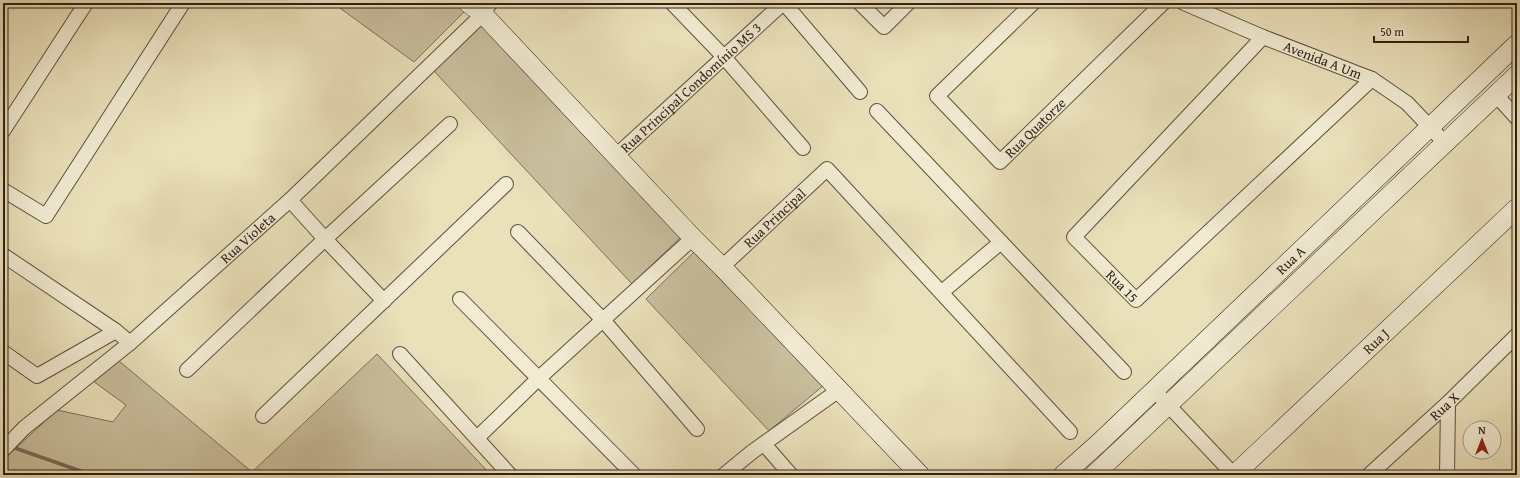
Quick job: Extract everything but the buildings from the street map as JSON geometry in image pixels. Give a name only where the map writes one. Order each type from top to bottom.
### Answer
[{"type":"street","points":[[3,131],[86,3]]},
{"type":"street","points":[[3,190],[46,216],[183,3]]},
{"type":"street","points":[[672,3],[723,56],[803,148]]},
{"type":"street","points":[[784,3],[860,92]]},
{"type":"street","name":"Rua Principal Condomínio MS 3","points":[[617,156],[723,56],[784,3]]},
{"type":"street","points":[[860,3],[884,27],[908,3]]},
{"type":"street","name":"Rua Quatorze","points":[[1033,3],[937,96],[1000,162],[1163,3]]},
{"type":"street","name":"Avenida A Um","points":[[1184,3],[1264,37],[1372,79],[1407,103],[1445,143]]},
{"type":"street","points":[[481,7],[693,238],[920,475]]},
{"type":"street","name":"Rua Violeta","points":[[3,450],[24,428],[130,343],[290,200],[481,7]]},
{"type":"street","name":"Rua 15","points":[[1264,37],[1074,237],[1136,300],[1372,79]]},
{"type":"street","name":"Rua A","points":[[1063,475],[1517,44]]},
{"type":"street","points":[[1496,65],[1515,77]]},
{"type":"street","name":"Rua A","points":[[1094,475],[1515,77]]},
{"type":"street","points":[[1496,95],[1517,118]]},
{"type":"street","points":[[877,111],[1124,372]]},
{"type":"street","points":[[187,370],[325,239],[450,124]]},
{"type":"street","name":"Rua Principal","points":[[722,267],[827,168],[942,292]]},
{"type":"street","points":[[264,416],[506,184]]},
{"type":"street","points":[[290,200],[384,301]]},
{"type":"street","name":"Rua J","points":[[1234,475],[1517,208]]},
{"type":"street","points":[[518,232],[603,320],[697,429]]},
{"type":"street","points":[[477,438],[539,378],[693,238]]},
{"type":"street","points":[[1001,242],[942,292],[1070,432]]},
{"type":"street","points":[[3,255],[116,331],[130,343]]},
{"type":"street","points":[[460,299],[634,475]]},
{"type":"street","points":[[1237,311],[1252,325]]},
{"type":"street","points":[[3,352],[37,376],[116,331]]},
{"type":"street","name":"Rua X","points":[[1369,475],[1448,403],[1517,335]]},
{"type":"street","points":[[400,354],[510,475]]},
{"type":"street","points":[[724,475],[839,390]]},
{"type":"street","points":[[1154,390],[1234,475]]},
{"type":"street","points":[[1447,475],[1448,403]]},
{"type":"street","points":[[764,444],[791,475]]},
{"type":"shaded area","points":[[333,3],[455,3],[466,10],[414,62]]},
{"type":"shaded area","points":[[480,23],[682,236],[632,284],[433,70]]},
{"type":"shaded area","points":[[696,250],[824,385],[769,431],[646,299]]},
{"type":"shaded area","points":[[377,354],[491,475],[3,475],[3,460],[57,410],[113,422],[126,405],[93,381],[119,361],[252,472]]},
{"type":"waterway","points":[[12,447],[92,475]]}]
